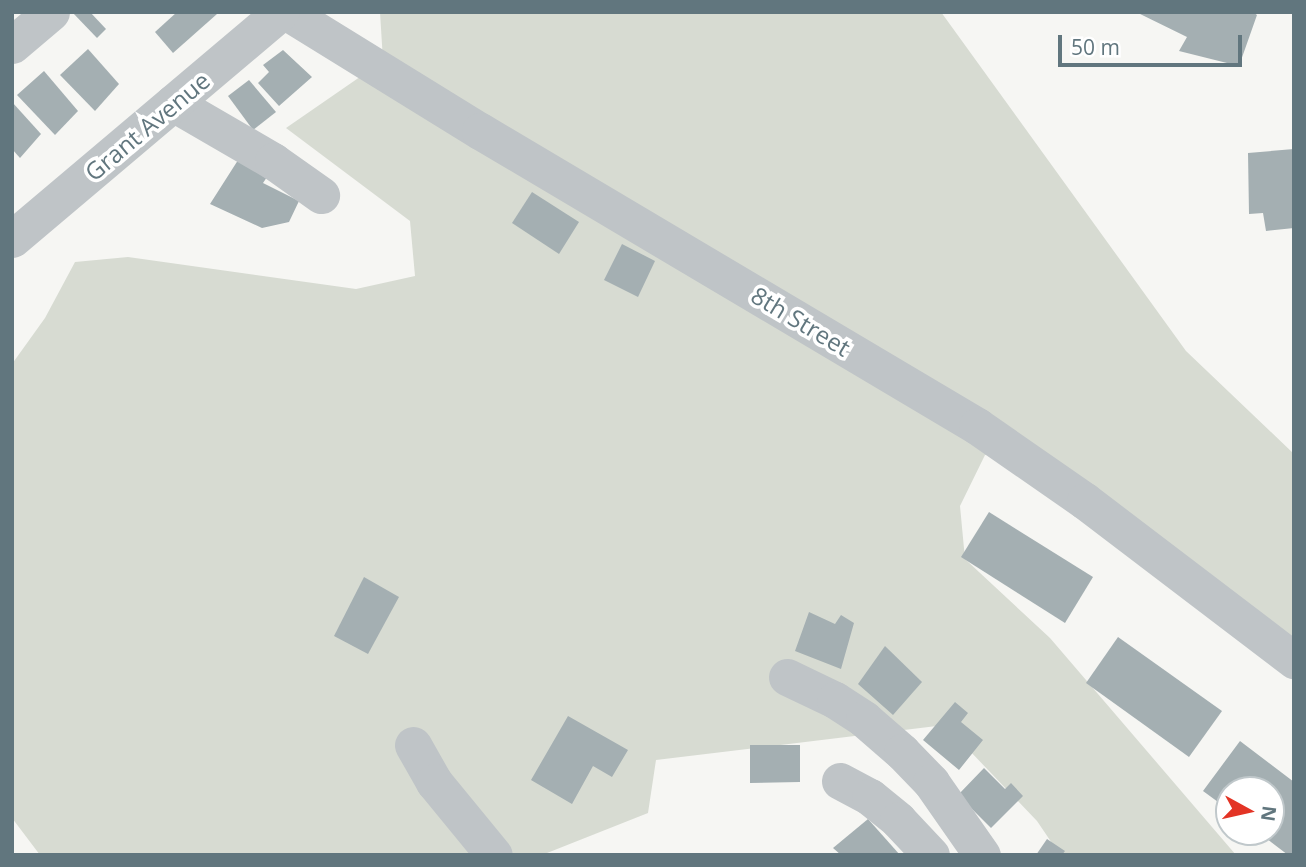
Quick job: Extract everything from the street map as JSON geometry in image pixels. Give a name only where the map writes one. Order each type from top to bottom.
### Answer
[{"type":"street","points":[[12,45],[51,12]]},
{"type":"street","name":"Grant Avenue","points":[[12,239],[281,12]]},
{"type":"street","name":"8th Street","points":[[287,12],[480,131],[977,426],[1084,501],[1294,660]]},
{"type":"street","points":[[173,103],[273,160],[321,195]]},
{"type":"street","points":[[787,677],[835,700],[863,719],[902,752],[931,782],[982,855]]},
{"type":"street","points":[[413,745],[434,782],[494,855]]},
{"type":"street","points":[[840,781],[870,797],[898,820],[931,855]]},
{"type":"shaded area","points":[[380,12],[941,12],[1186,351],[1294,454],[1294,641],[1040,456],[985,455],[960,506],[965,559],[1050,638],[1215,830],[1215,846],[1228,846],[1236,855],[1060,855],[1037,821],[945,725],[656,760],[648,813],[542,855],[40,855],[12,818],[12,364],[45,318],[75,262],[128,257],[356,289],[415,276],[410,221],[286,128],[383,61]]},
{"type":"building","points":[[72,12],[90,12],[106,29],[97,38]]},
{"type":"building","points":[[177,12],[217,14],[173,53],[155,32]]},
{"type":"building","points":[[1136,12],[1253,12],[1257,15],[1239,66],[1179,51],[1187,37]]},
{"type":"building","points":[[88,49],[119,84],[95,111],[60,75]]},
{"type":"building","points":[[283,50],[312,77],[279,106],[258,83],[269,72],[263,65]]},
{"type":"building","points":[[44,71],[78,111],[55,135],[17,95]]},
{"type":"building","points":[[249,80],[276,112],[253,130],[228,96]]},
{"type":"building","points":[[12,102],[41,134],[20,158],[12,149]]},
{"type":"building","points":[[1294,149],[1294,228],[1266,231],[1263,213],[1249,214],[1248,153]]},
{"type":"building","points":[[240,157],[269,174],[263,183],[299,201],[289,222],[262,228],[210,204]]},
{"type":"building","points":[[532,192],[579,222],[559,254],[512,223]]},
{"type":"building","points":[[622,244],[655,261],[638,297],[604,280]]},
{"type":"building","points":[[989,512],[1093,577],[1065,623],[961,557]]},
{"type":"building","points":[[364,577],[399,597],[368,654],[334,636]]},
{"type":"building","points":[[809,612],[835,624],[841,615],[854,623],[841,669],[795,651]]},
{"type":"building","points":[[1118,637],[1222,711],[1189,757],[1086,683]]},
{"type":"building","points":[[885,646],[922,682],[893,715],[858,684]]},
{"type":"building","points":[[955,702],[968,713],[961,722],[983,740],[959,770],[923,740]]},
{"type":"building","points":[[568,716],[628,750],[612,777],[593,766],[572,804],[531,780]]},
{"type":"building","points":[[1240,741],[1294,782],[1294,855],[1288,855],[1276,846],[1285,846],[1285,776],[1215,776],[1215,800],[1203,791]]},
{"type":"building","points":[[750,745],[800,745],[800,782],[750,783]]},
{"type":"building","points":[[984,768],[1005,789],[1011,783],[1023,796],[991,828],[958,795]]},
{"type":"building","points":[[868,819],[900,855],[841,855],[833,848]]},
{"type":"building","points":[[1047,839],[1065,851],[1062,855],[1036,855]]}]
